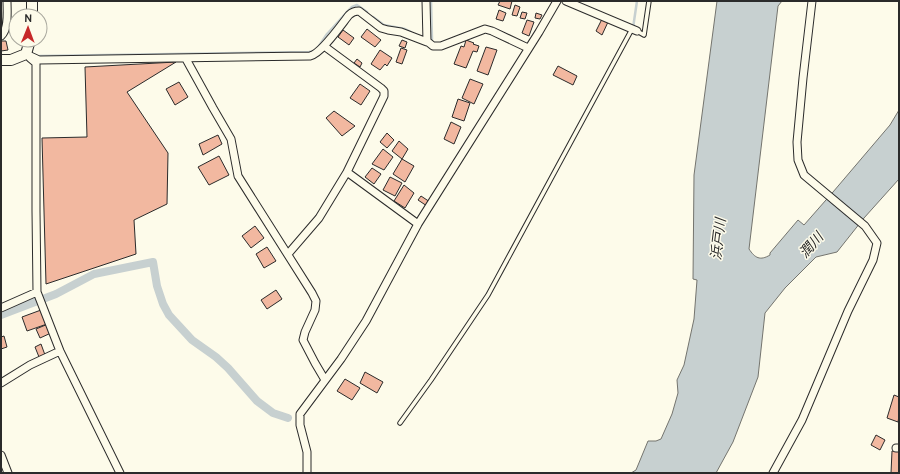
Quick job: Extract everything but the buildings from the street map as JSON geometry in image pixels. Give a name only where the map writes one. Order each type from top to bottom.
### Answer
[{"type":"street","points":[[1,36],[6,28],[7,1]]},
{"type":"street","points":[[426,1],[426,42]]},
{"type":"street","points":[[307,473],[307,452],[300,425],[300,414],[341,359],[366,321],[418,224],[557,1]]},
{"type":"street","points":[[566,1],[635,30]]},
{"type":"street","points":[[773,473],[802,420],[848,311],[873,260],[876,243],[865,226],[804,175],[798,160],[797,142],[812,1]]},
{"type":"street","points":[[1,60],[11,60],[26,54],[39,60],[314,56],[349,15],[356,11],[359,11],[381,28],[401,32],[428,42],[432,46],[441,46],[486,29],[528,48]]},
{"type":"street","points":[[288,254],[319,218],[347,172],[384,96],[384,91],[382,88],[324,46]]},
{"type":"street","points":[[26,54],[28,48]]},
{"type":"street","points":[[26,54],[36,63],[36,211],[38,294],[60,351],[120,473]]},
{"type":"street","points":[[186,59],[231,139],[238,176],[316,301],[315,310],[303,340],[325,380]]},
{"type":"street","points":[[347,172],[418,224]]},
{"type":"street","points":[[1,308],[38,294]]},
{"type":"street","points":[[1,383],[30,365],[60,351]]},
{"type":"street","points":[[1,455],[8,473]]},
{"type":"lane","points":[[400,423],[488,295],[635,30],[644,35],[649,1]]},
{"type":"water","points":[[717,1],[782,1],[778,6],[749,249],[753,255],[758,258],[763,258],[770,255],[770,253],[798,220],[804,225],[890,125],[899,110],[899,179],[864,218],[837,252],[816,257],[785,288],[765,313],[758,377],[733,442],[716,473],[631,473],[636,470],[648,441],[656,441],[661,439],[672,414],[678,393],[677,380],[684,365],[694,319],[697,280],[693,279],[694,175]]},
{"type":"waterway","points":[[431,1],[432,39]]},
{"type":"waterway","points":[[633,28],[637,1]]},
{"type":"waterway","points":[[40,56],[309,52],[317,49],[327,34],[352,7],[357,5],[367,12]]},
{"type":"waterway","points":[[373,17],[384,25],[405,29],[411,32]]},
{"type":"waterway","points":[[1,315],[56,294],[94,274],[153,262],[157,286],[163,304],[169,315],[192,340],[216,357],[228,368],[257,401],[273,413],[288,418]]},
{"type":"water label","name":"浜戸川","points":[[718,239]]},
{"type":"water label","name":"潤川","points":[[811,245]]}]
